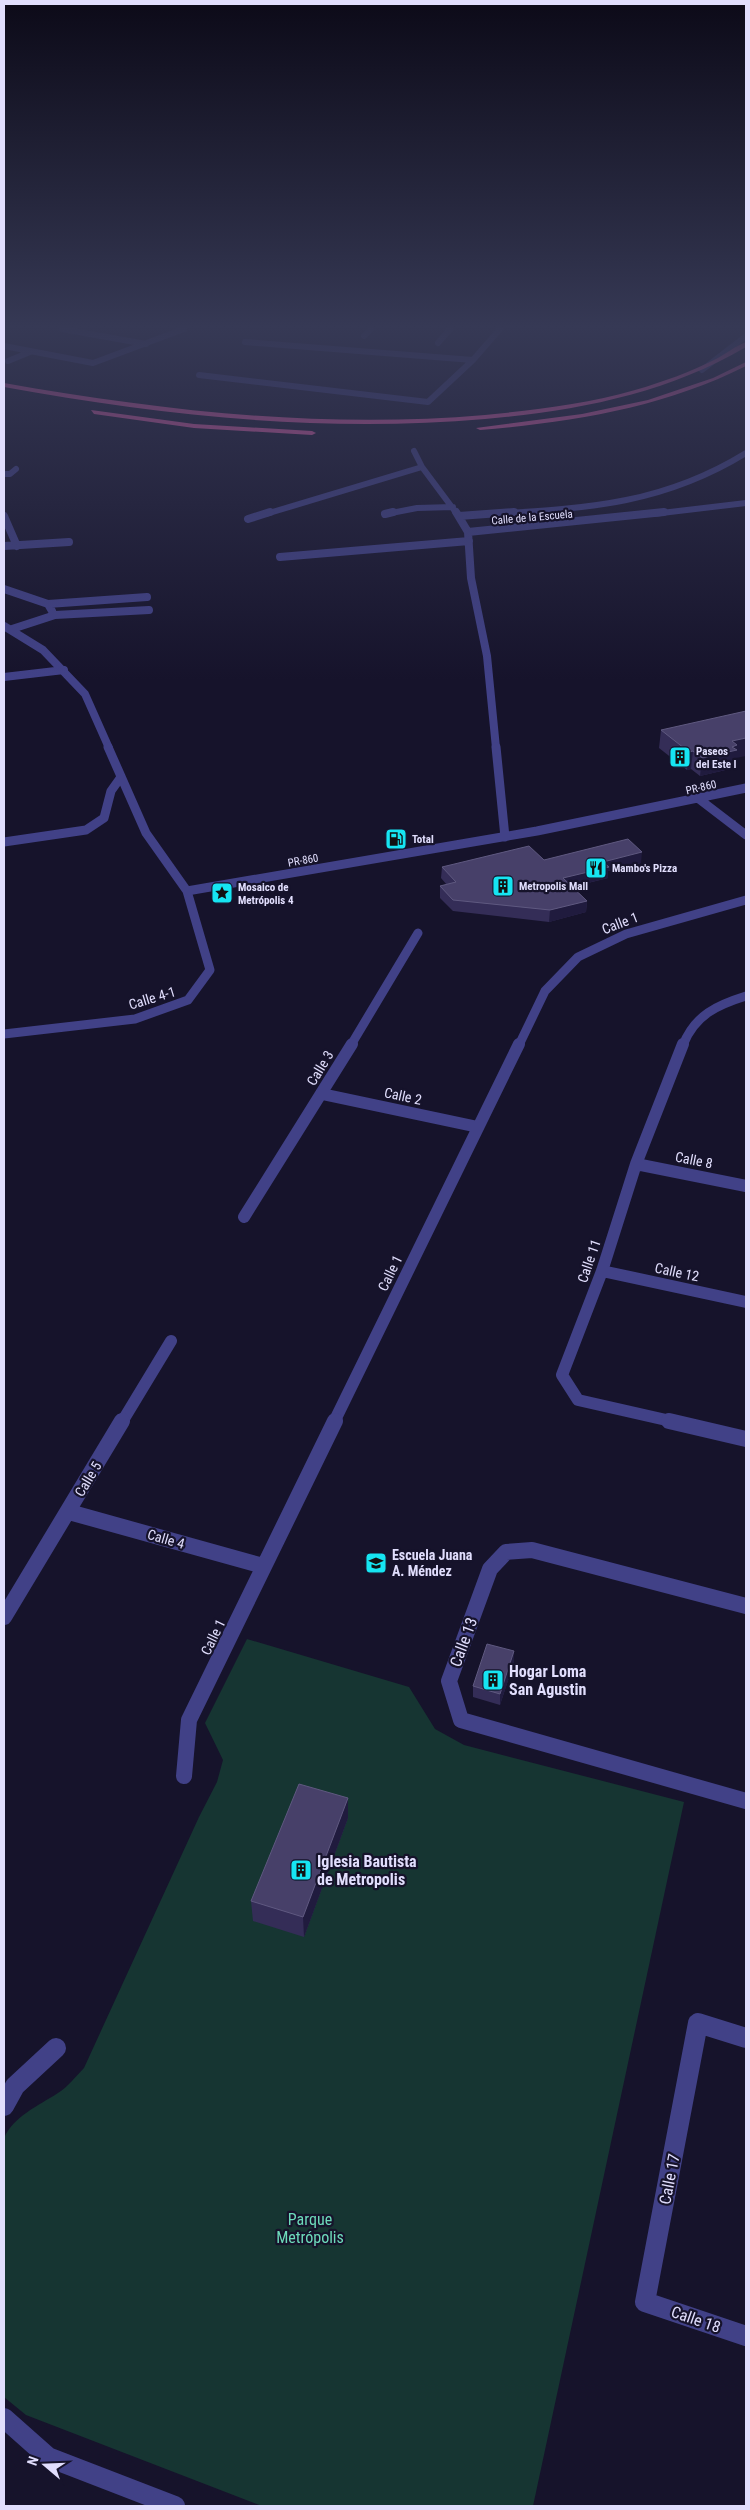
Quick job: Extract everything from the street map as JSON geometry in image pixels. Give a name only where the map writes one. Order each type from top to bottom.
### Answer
[{"type":"street","points":[[414,450],[422,467],[453,507],[469,536],[471,578],[487,656],[504,837]]},
{"type":"street","points":[[459,516],[592,505],[644,496],[693,482],[715,472],[746,453]]},
{"type":"street","points":[[248,519],[422,467]]},
{"type":"street","points":[[4,474],[10,474],[16,469]]},
{"type":"street","name":"Calle de la Escuela","points":[[280,557],[746,503]]},
{"type":"street","points":[[385,514],[417,508],[453,507]]},
{"type":"street","points":[[4,516],[17,546]]},
{"type":"street","points":[[4,546],[69,542]]},
{"type":"street","points":[[4,589],[48,604],[147,597]]},
{"type":"street","points":[[48,604],[55,615]]},
{"type":"street","points":[[8,628],[55,615],[149,610]]},
{"type":"street","points":[[8,628],[43,650],[86,694],[146,833],[187,891]]},
{"type":"street","points":[[4,677],[64,670]]},
{"type":"street","points":[[4,842],[86,830],[104,818],[111,791],[121,777]]},
{"type":"street","name":"PR-860","points":[[187,891],[504,837],[746,788]]},
{"type":"street","points":[[699,799],[746,835]]},
{"type":"street","name":"Calle 4-1","points":[[4,1034],[135,1019],[188,1000],[210,970],[187,891]]},
{"type":"street","name":"Calle 1","points":[[184,1776],[189,1720],[545,991],[578,957],[626,934],[746,900]]},
{"type":"street","name":"Calle 3","points":[[244,1217],[322,1094],[418,933]]},
{"type":"street","name":"Calle 11","points":[[746,996],[717,1005],[689,1029],[636,1164],[602,1272],[562,1375],[578,1400],[746,1439]]},
{"type":"street","name":"Calle 2","points":[[322,1094],[478,1127]]},
{"type":"street","name":"Calle 8","points":[[636,1164],[746,1186]]},
{"type":"street","name":"Calle 12","points":[[602,1272],[746,1302]]},
{"type":"street","name":"Calle 5","points":[[4,1617],[171,1341]]},
{"type":"street","name":"Calle 4","points":[[68,1512],[263,1566]]},
{"type":"street","name":"Calle 13","points":[[746,1606],[532,1550],[506,1552],[490,1569],[448,1681],[461,1720],[746,1800]]},
{"type":"street","name":"Calle 17","points":[[645,2302],[698,2024],[746,2038]]},
{"type":"street","points":[[4,2106],[14,2086],[56,2048]]},
{"type":"street","name":"Calle 18","points":[[645,2302],[746,2336]]},
{"type":"street","points":[[4,2418],[48,2457],[175,2506]]},
{"type":"green space","name":"Parque Metrópolis","points":[[247,1639],[409,1687],[435,1729],[464,1745],[684,1802],[533,2506],[262,2506],[26,2415],[4,2397],[4,2138],[8,2130],[20,2118],[62,2091],[84,2068],[199,1817],[217,1782],[223,1760],[205,1723]]},
{"type":"building","points":[[746,711],[746,738],[732,741],[737,745],[732,747],[737,750],[702,758],[693,751],[689,752],[661,730]]},
{"type":"building","points":[[628,839],[642,852],[603,862],[609,867],[563,878],[587,901],[550,910],[453,900],[440,886],[456,882],[442,867],[529,846],[544,860]]},
{"type":"building","name":"Hogar Loma San Agustin","points":[[487,1644],[514,1651],[500,1694],[473,1686]]},
{"type":"building","name":"Iglesia Bautista de Metropolis","points":[[299,1784],[348,1798],[303,1917],[251,1901]]},
{"type":"place","name":"Paseos del Este I","points":[[680,757]]},
{"type":"place","name":"Total","points":[[396,839]]},
{"type":"place","name":"Mambo's Pizza","points":[[596,868]]},
{"type":"place","name":"Metropolis Mall","points":[[503,886]]},
{"type":"place","name":"Mosaico de Metrópolis 4","points":[[222,893]]},
{"type":"place","name":"Escuela Juana A. Méndez","points":[[376,1563]]},
{"type":"place","name":"Hogar Loma San Agustin","points":[[493,1680]]},
{"type":"place","name":"Iglesia Bautista de Metropolis","points":[[301,1870]]}]
